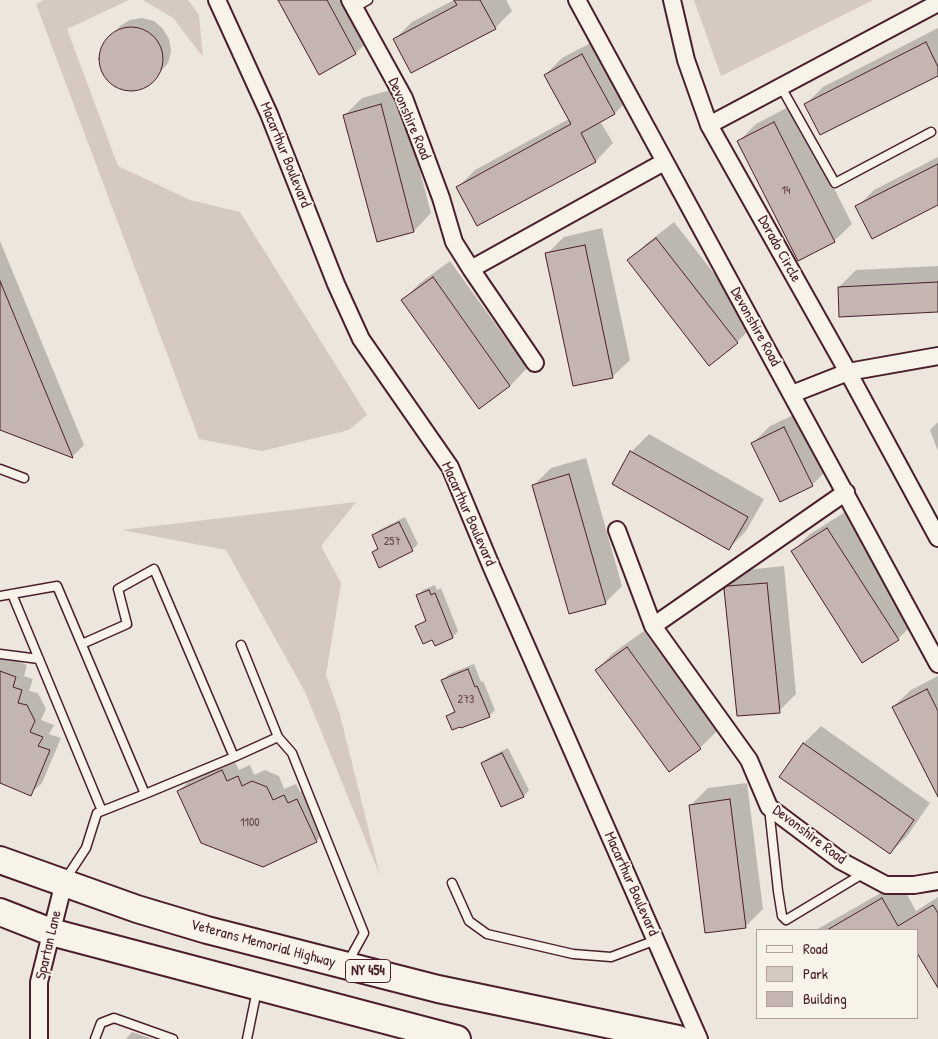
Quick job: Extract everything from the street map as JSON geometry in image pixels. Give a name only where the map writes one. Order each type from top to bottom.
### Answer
[{"type":"highway","name":"Veterans Memorial Highway","points":[[0,860],[137,909],[208,930],[438,989],[678,1039]]},
{"type":"highway","points":[[0,912],[52,932],[257,988],[457,1039]]},
{"type":"street","name":"Macarthur Boulevard","points":[[217,0],[269,114],[336,284],[361,339],[450,467],[492,568],[699,1039]]},
{"type":"street","name":"Devonshire Road","points":[[577,0],[938,664]]},
{"type":"street","name":"Dorado Circle","points":[[672,0],[686,60],[709,125],[848,372],[938,538]]},
{"type":"street","name":"Devonshire Road","points":[[358,3],[404,98],[441,198],[454,242],[535,364]]},
{"type":"street","points":[[709,125],[938,3]]},
{"type":"street","points":[[471,269],[664,162]]},
{"type":"street","points":[[792,394],[848,372],[938,356]]},
{"type":"street","points":[[653,626],[846,492]]},
{"type":"street","name":"Devonshire Road","points":[[617,530],[653,626],[750,760],[769,807],[841,861],[886,885],[914,885],[938,881]]},
{"type":"street","name":"Spartan Lane","points":[[39,1039],[39,982],[64,882]]},
{"type":"lane","points":[[781,87],[835,183],[931,132]]},
{"type":"lane","points":[[0,469],[24,478]]},
{"type":"lane","points":[[82,644],[127,624],[118,589],[154,570],[234,758]]},
{"type":"lane","points":[[0,596],[57,586],[145,794]]},
{"type":"lane","points":[[12,594],[102,811]]},
{"type":"lane","points":[[241,645],[278,738],[292,753],[364,934],[346,966]]},
{"type":"lane","points":[[0,654],[38,659]]},
{"type":"lane","points":[[64,882],[86,848],[97,813],[234,758],[278,738]]},
{"type":"lane","points":[[769,807],[778,891],[782,916],[786,920],[864,873]]},
{"type":"lane","points":[[452,883],[469,921],[487,934],[573,954],[611,957],[656,940]]},
{"type":"lane","points":[[247,1039],[257,988]]},
{"type":"lane","points":[[95,1039],[101,1023],[114,1018],[173,1039]]},
{"type":"green space","points":[[43,0],[129,0],[67,29],[118,166],[190,200],[240,212],[367,415],[349,430],[262,451],[199,439],[36,4]]},
{"type":"green space","points":[[143,0],[188,0],[199,15],[203,57],[173,18]]},
{"type":"green space","points":[[694,0],[873,0],[721,76]]},
{"type":"green space","points":[[356,502],[321,546],[341,583],[326,675],[340,715],[380,875],[305,692],[226,550],[122,530]]},
{"type":"building","points":[[278,0],[327,0],[356,54],[319,75]]},
{"type":"building","points":[[454,0],[480,0],[496,29],[411,73],[393,39],[457,5]]},
{"type":"building","points":[[131,27],[149,33],[157,41],[163,59],[157,77],[149,85],[131,91],[113,85],[105,77],[99,59],[105,41],[113,33]]},
{"type":"building","points":[[926,42],[938,67],[938,76],[820,135],[804,104]]},
{"type":"building","points":[[582,54],[615,114],[581,133],[596,162],[477,226],[456,187],[571,124],[544,75]]},
{"type":"building","points":[[381,104],[414,232],[377,242],[343,115]]},
{"type":"building","points":[[774,122],[835,242],[798,261],[737,141]]},
{"type":"building","points":[[938,164],[938,205],[872,239],[855,206]]},
{"type":"building","points":[[656,238],[738,343],[709,366],[627,260]]},
{"type":"building","points":[[585,245],[613,378],[573,386],[545,253]]},
{"type":"building","points":[[433,277],[510,386],[479,409],[401,300]]},
{"type":"building","points":[[0,281],[73,458],[0,430]]},
{"type":"building","points":[[938,282],[938,312],[839,317],[838,287]]},
{"type":"building","points":[[784,427],[813,486],[780,502],[751,443]]},
{"type":"building","points":[[630,451],[748,517],[729,550],[612,484]]},
{"type":"building","points":[[569,474],[606,604],[569,614],[532,485]]},
{"type":"building","points":[[399,522],[413,551],[379,568],[372,552],[378,549],[372,535]]},
{"type":"building","points":[[827,528],[899,640],[862,663],[791,551]]},
{"type":"building","points":[[767,583],[780,713],[737,716],[724,589],[727,586]]},
{"type":"building","points":[[429,590],[431,595],[435,593],[453,638],[435,646],[432,640],[423,644],[415,626],[426,621],[416,595]]},
{"type":"building","points":[[627,647],[701,749],[669,772],[595,670]]},
{"type":"building","points":[[468,669],[490,717],[452,730],[446,716],[455,712],[441,680]]},
{"type":"building","points":[[0,671],[16,677],[13,687],[22,690],[18,703],[27,705],[35,721],[30,732],[43,737],[38,746],[50,750],[31,796],[0,783]]},
{"type":"building","points":[[927,689],[938,711],[938,797],[892,707]]},
{"type":"building","points":[[803,743],[914,820],[890,854],[779,777]]},
{"type":"building","points":[[502,753],[524,797],[501,807],[481,763]]},
{"type":"building","points":[[222,770],[227,781],[238,776],[242,786],[252,781],[267,787],[273,800],[284,795],[288,803],[297,799],[317,842],[263,867],[201,843],[177,791]]},
{"type":"building","points":[[730,799],[746,928],[705,933],[689,805]]},
{"type":"building","points":[[882,898],[898,926],[933,905],[938,913],[938,988],[918,955],[918,929],[829,929]]}]
